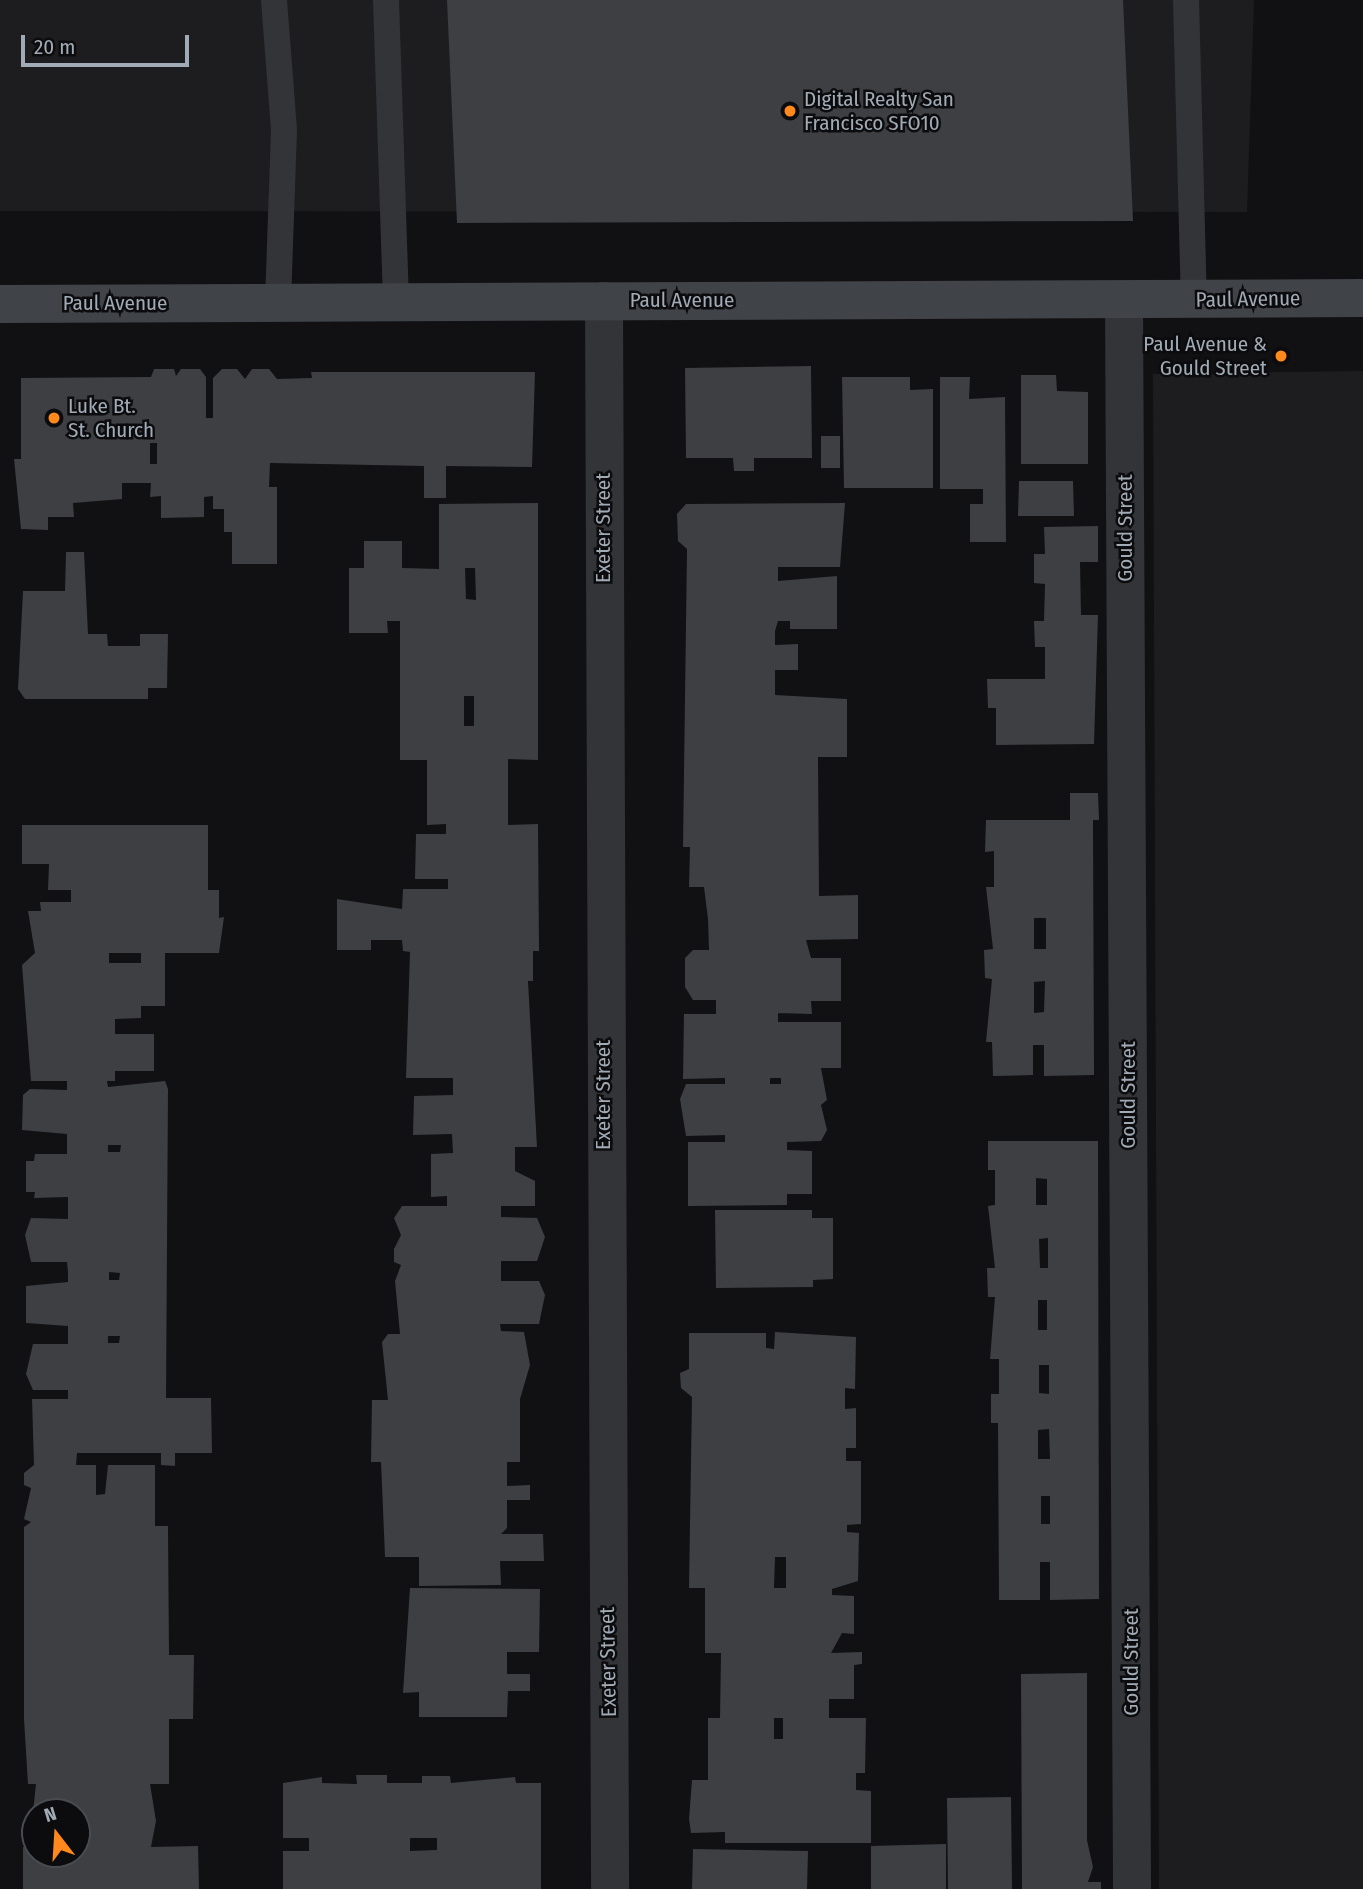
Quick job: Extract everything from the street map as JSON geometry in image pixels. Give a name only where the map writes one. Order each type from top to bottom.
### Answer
[{"type":"main road","name":"Paul Avenue","points":[[0,304],[1194,301],[1363,298]]},
{"type":"street","name":"Exeter Street","points":[[604,301],[610,1889]]},
{"type":"street","name":"Gould Street","points":[[1124,301],[1132,1889]]},
{"type":"lane","points":[[274,0],[284,130],[278,302]]},
{"type":"lane","points":[[386,0],[396,302]]},
{"type":"lane","points":[[1186,0],[1194,301]]},
{"type":"shaded area","points":[[0,0],[1254,0],[1247,212],[0,211]]},
{"type":"shaded area","points":[[1363,371],[1363,1889],[1159,1889],[1153,374]]},
{"type":"building","name":"Digital Realty San Francisco SFO10","points":[[447,0],[1123,0],[1133,221],[457,223]]},
{"type":"building","points":[[811,366],[812,458],[754,458],[754,471],[734,471],[733,458],[686,458],[685,368]]},
{"type":"building","points":[[154,369],[174,369],[176,376],[181,369],[200,369],[206,377],[206,418],[213,418],[213,378],[222,369],[237,369],[245,379],[252,369],[269,369],[277,379],[312,378],[311,372],[535,372],[532,467],[446,466],[446,498],[424,498],[424,466],[270,463],[269,487],[277,487],[277,564],[232,564],[232,532],[224,532],[224,509],[213,509],[213,496],[204,497],[204,517],[161,518],[161,496],[150,497],[151,483],[122,483],[122,499],[73,503],[74,517],[48,517],[48,530],[21,529],[14,459],[21,459],[21,378],[151,377]],"holes":[[[150,443],[157,443],[157,464],[150,464]]]},
{"type":"building","points":[[1021,375],[1056,375],[1057,391],[1088,392],[1088,464],[1021,464]]},
{"type":"building","points":[[842,377],[910,377],[910,390],[933,389],[933,488],[844,488]]},
{"type":"building","points":[[940,377],[970,377],[969,399],[1005,397],[1006,542],[970,542],[970,504],[983,504],[983,489],[940,489]]},
{"type":"building","points":[[821,436],[840,436],[840,468],[821,468]]},
{"type":"building","points":[[1019,481],[1073,481],[1074,516],[1018,516]]},
{"type":"building","points":[[538,503],[538,760],[508,759],[508,825],[538,824],[539,951],[533,951],[533,981],[528,981],[537,1147],[515,1147],[515,1171],[535,1181],[535,1206],[501,1206],[501,1217],[537,1218],[545,1237],[537,1261],[501,1261],[501,1281],[539,1281],[545,1295],[539,1324],[500,1324],[501,1331],[524,1332],[530,1365],[520,1399],[520,1462],[507,1462],[507,1486],[530,1485],[530,1500],[507,1500],[507,1528],[501,1534],[543,1534],[544,1561],[500,1561],[501,1585],[419,1586],[419,1557],[385,1557],[381,1462],[371,1462],[372,1400],[388,1400],[382,1342],[388,1334],[400,1334],[395,1281],[401,1265],[394,1262],[394,1249],[401,1235],[394,1218],[402,1206],[447,1206],[447,1196],[431,1197],[431,1154],[453,1153],[452,1134],[413,1135],[414,1096],[453,1095],[453,1078],[406,1078],[410,952],[403,951],[402,940],[371,940],[371,950],[337,950],[337,899],[402,909],[403,889],[448,889],[448,879],[415,879],[416,834],[446,834],[446,824],[427,825],[427,760],[400,760],[400,621],[387,621],[388,633],[349,633],[349,568],[364,568],[364,541],[402,541],[402,568],[439,569],[439,504]],"holes":[[[465,568],[475,568],[476,600],[466,599]],[[464,696],[474,696],[474,726],[464,726]]]},
{"type":"building","points":[[845,503],[840,567],[778,567],[778,581],[837,576],[837,629],[790,629],[790,621],[778,621],[775,645],[798,644],[798,670],[775,670],[775,695],[847,699],[847,757],[818,757],[819,896],[858,895],[858,939],[806,940],[811,958],[841,958],[841,1001],[811,1001],[812,1014],[778,1013],[778,1022],[841,1022],[841,1068],[821,1068],[827,1100],[821,1105],[827,1130],[821,1141],[787,1142],[787,1150],[812,1151],[812,1194],[787,1194],[787,1205],[688,1206],[688,1142],[725,1142],[725,1135],[686,1136],[680,1099],[686,1084],[725,1084],[725,1078],[683,1079],[684,1014],[716,1014],[716,1000],[693,1000],[685,987],[685,958],[693,950],[709,950],[704,887],[689,887],[690,847],[683,847],[687,549],[678,541],[677,514],[686,504]],"holes":[[[770,1078],[781,1078],[781,1084],[770,1084]]]},
{"type":"building","points":[[1098,526],[1098,562],[1080,562],[1081,615],[1098,615],[1094,744],[996,745],[996,708],[988,708],[987,679],[1045,679],[1045,647],[1035,647],[1034,621],[1044,621],[1045,584],[1034,583],[1034,554],[1045,554],[1044,527]]},
{"type":"building","points":[[66,552],[84,552],[88,634],[107,634],[108,646],[140,646],[140,634],[168,634],[167,688],[148,688],[148,699],[25,699],[18,689],[23,591],[65,591]]},
{"type":"building","points":[[1070,793],[1098,793],[1099,820],[1093,820],[1094,1075],[1044,1076],[1044,1045],[1033,1045],[1033,1075],[993,1076],[992,1042],[986,1042],[992,979],[985,978],[984,950],[993,949],[986,887],[994,887],[994,851],[985,852],[986,820],[1070,820]],"holes":[[[1034,918],[1046,918],[1046,949],[1034,949]],[[1045,981],[1044,1012],[1034,1013],[1034,982]]]},
{"type":"building","points":[[22,825],[208,825],[208,890],[219,890],[219,918],[224,917],[219,953],[165,953],[165,1006],[141,1006],[141,1018],[115,1019],[115,1034],[154,1034],[154,1071],[115,1071],[115,1081],[107,1081],[108,1087],[165,1081],[168,1089],[166,1398],[211,1398],[212,1453],[175,1453],[175,1466],[161,1465],[161,1453],[77,1453],[76,1465],[96,1465],[96,1495],[105,1494],[108,1465],[155,1465],[155,1526],[168,1526],[169,1655],[194,1655],[193,1719],[169,1719],[169,1784],[150,1784],[156,1821],[151,1847],[198,1846],[199,1889],[23,1889],[23,1868],[91,1868],[91,1798],[34,1798],[36,1784],[28,1784],[24,1719],[24,1527],[31,1522],[24,1519],[31,1488],[24,1485],[24,1473],[34,1465],[32,1399],[68,1399],[68,1390],[33,1390],[26,1374],[33,1344],[68,1344],[68,1326],[26,1323],[26,1286],[68,1282],[67,1262],[31,1262],[25,1235],[31,1218],[68,1219],[68,1197],[34,1198],[35,1192],[26,1192],[26,1161],[34,1161],[35,1154],[67,1154],[67,1134],[22,1130],[23,1095],[30,1089],[67,1090],[67,1081],[31,1081],[22,965],[35,953],[28,911],[41,911],[40,902],[71,902],[71,890],[48,890],[49,864],[22,864]],"holes":[[[109,953],[141,953],[141,963],[109,963]],[[108,1145],[121,1145],[120,1152],[108,1152]],[[109,1272],[120,1273],[119,1280],[109,1280]],[[108,1336],[120,1336],[119,1343],[108,1343]]]},
{"type":"building","points":[[988,1141],[1098,1141],[1099,1599],[1050,1600],[1050,1562],[1040,1562],[1040,1600],[999,1600],[998,1423],[991,1423],[991,1394],[999,1394],[999,1359],[990,1359],[995,1297],[988,1297],[987,1268],[995,1268],[988,1206],[995,1205],[995,1170],[988,1170]],"holes":[[[1036,1178],[1047,1179],[1047,1205],[1036,1205]],[[1048,1238],[1048,1268],[1040,1268],[1039,1239]],[[1038,1300],[1047,1300],[1047,1330],[1038,1330]],[[1039,1365],[1049,1365],[1049,1394],[1039,1393]],[[1049,1429],[1050,1459],[1038,1459],[1038,1430]],[[1041,1496],[1050,1496],[1050,1524],[1041,1524]]]},
{"type":"building","points":[[715,1210],[812,1210],[812,1218],[833,1218],[833,1279],[813,1280],[813,1287],[716,1288]]},
{"type":"building","points":[[775,1332],[856,1337],[855,1389],[845,1388],[845,1409],[856,1408],[856,1448],[846,1448],[846,1461],[861,1461],[861,1524],[847,1525],[847,1532],[859,1533],[858,1581],[832,1589],[832,1595],[854,1596],[854,1634],[842,1633],[831,1653],[862,1652],[862,1664],[854,1665],[854,1699],[829,1699],[829,1718],[866,1718],[865,1773],[856,1773],[856,1790],[871,1791],[871,1843],[725,1843],[725,1832],[691,1833],[689,1819],[692,1780],[708,1780],[708,1718],[720,1718],[721,1653],[705,1653],[705,1588],[689,1588],[692,1397],[681,1388],[680,1373],[689,1369],[689,1333],[766,1333],[766,1348],[774,1349]],"holes":[[[775,1557],[786,1557],[786,1588],[774,1588]],[[774,1718],[783,1718],[783,1739],[774,1739]]]},
{"type":"building","points":[[410,1588],[540,1589],[539,1652],[507,1652],[507,1674],[530,1674],[530,1691],[508,1691],[507,1717],[419,1717],[419,1692],[403,1693]]},
{"type":"building","points":[[1087,1673],[1087,1840],[1093,1867],[1088,1882],[1101,1882],[1101,1889],[1022,1889],[1021,1674]]},
{"type":"building","points":[[356,1775],[387,1775],[387,1783],[422,1783],[422,1776],[450,1776],[451,1783],[515,1777],[516,1783],[541,1783],[541,1889],[283,1889],[283,1851],[309,1851],[309,1838],[283,1838],[283,1783],[322,1777],[322,1783],[357,1784]],"holes":[[[410,1838],[437,1838],[437,1850],[410,1851]]]},
{"type":"building","points":[[1011,1797],[1012,1889],[948,1889],[947,1798]]},
{"type":"building","points":[[946,1844],[946,1889],[871,1889],[871,1846]]},
{"type":"building","points":[[693,1849],[808,1851],[807,1889],[692,1889]]},
{"type":"place","name":"Digital Realty San Francisco SFO10","points":[[790,111]]},
{"type":"place","name":"Paul Avenue & Gould Street","points":[[1281,356]]},
{"type":"place","name":"Luke Bt. St. Church","points":[[54,418]]}]
